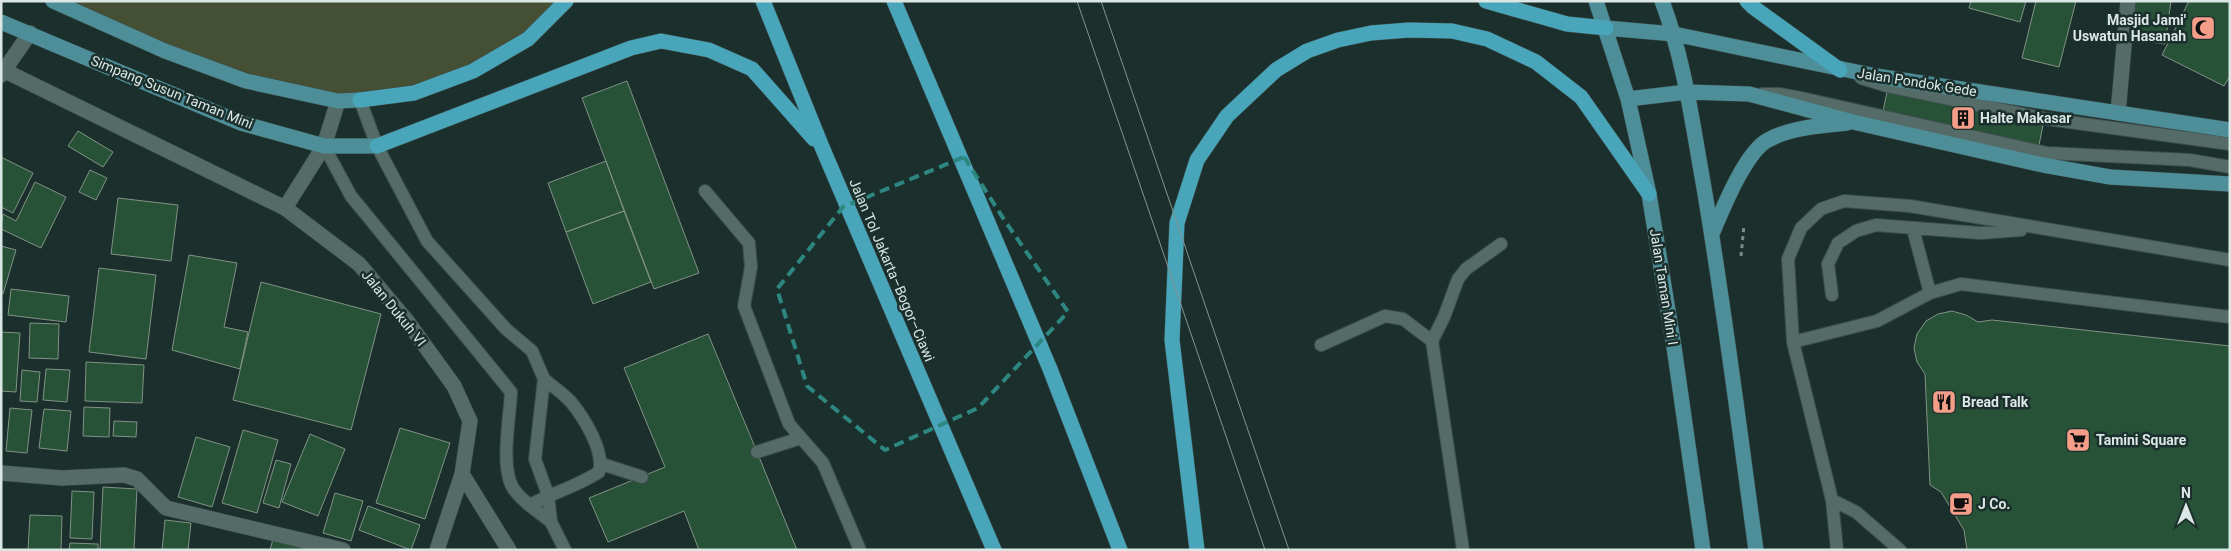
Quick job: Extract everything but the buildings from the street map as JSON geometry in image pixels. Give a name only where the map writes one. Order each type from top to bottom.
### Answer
[{"type":"highway","points":[[360,100],[414,93],[473,71],[528,39],[566,1]]},
{"type":"highway","name":"Jalan Tol Jakarta–Bogor–Ciawi","points":[[763,1],[822,147],[994,550]]},
{"type":"highway","points":[[894,1],[1050,369],[1120,550]]},
{"type":"highway","points":[[1486,1],[1567,24],[1606,28]]},
{"type":"highway","points":[[1750,3],[1840,70]]},
{"type":"highway","points":[[1197,550],[1172,340],[1177,223],[1196,160],[1226,116],[1276,70],[1307,51],[1338,40],[1371,33],[1409,30],[1452,31],[1487,39],[1536,62],[1580,97],[1649,194]]},
{"type":"highway","points":[[377,146],[630,48],[660,41],[709,50],[752,69],[822,147]]},
{"type":"main road","points":[[53,1],[165,51],[246,81],[338,101],[360,100]]},
{"type":"main road","name":"Jalan Taman Mini I","points":[[1596,1],[1628,99],[1649,194],[1674,347],[1703,550]]},
{"type":"main road","points":[[1662,1],[1674,34],[1687,92],[1712,235],[1756,550]]},
{"type":"main road","name":"Simpang Susun Taman Mini","points":[[1,22],[241,123],[324,146],[377,146]]},
{"type":"main road","name":"Jalan Pondok Gede","points":[[1606,28],[1674,34],[1840,70],[2230,130]]},
{"type":"main road","points":[[1628,99],[1687,92],[1749,94],[1853,122],[2043,165],[2110,177],[2228,185]]},
{"type":"main road","points":[[1712,235],[1733,185],[1753,156],[1767,140],[1800,129],[1853,122]]},
{"type":"street","points":[[2118,113],[2128,1]]},
{"type":"street","points":[[2,71],[30,33]]},
{"type":"street","name":"Jalan Dukuh VI","points":[[2,71],[285,208],[358,264],[407,322],[454,386],[470,421],[462,474],[437,550]]},
{"type":"street","points":[[285,208],[324,146],[338,101]]},
{"type":"street","points":[[1,474],[62,478],[124,475],[136,479],[166,508],[343,550]]},
{"type":"street","points":[[462,474],[509,550]]},
{"type":"lane","points":[[1840,70],[1887,86],[2047,119],[2230,144]]},
{"type":"lane","points":[[1749,94],[1779,94],[1806,98],[2047,153],[2190,160],[2230,167]]},
{"type":"lane","points":[[360,100],[377,146],[427,241],[506,329],[532,351],[544,379],[570,402],[598,446],[602,464],[600,472],[587,480],[548,496],[530,506]]},
{"type":"lane","points":[[324,146],[351,196],[511,392],[507,443],[508,476],[514,489],[530,506],[551,522]]},
{"type":"lane","points":[[705,191],[749,243],[751,267],[744,306],[789,424],[823,463],[860,550]]},
{"type":"lane","points":[[1837,550],[1832,500],[1793,342],[1788,259],[1801,228],[1822,210],[1844,201],[1910,206],[2230,260]]},
{"type":"lane","points":[[1832,295],[1828,264],[1838,243],[1856,231],[1876,225],[1913,230],[1980,233],[2041,228]]},
{"type":"lane","points":[[1913,230],[1930,292]]},
{"type":"lane","points":[[1463,550],[1432,341],[1444,317],[1458,279],[1466,269],[1501,244]]},
{"type":"lane","points":[[1793,342],[1877,322],[1930,292],[1961,284],[2230,317]]},
{"type":"lane","points":[[1321,345],[1385,316],[1403,319],[1432,341]]},
{"type":"lane","points":[[544,379],[535,459],[548,496],[551,522],[565,550]]},
{"type":"lane","points":[[757,452],[801,438]]},
{"type":"lane","points":[[602,464],[642,476]]},
{"type":"lane","points":[[1832,500],[1856,512],[1900,550]]},
{"type":"highlighted area","points":[[964,157],[1005,221],[1068,312],[978,408],[885,450],[807,386],[777,289],[843,207]]},
{"type":"green space","points":[[53,1],[566,1],[473,71],[360,100],[246,81]]},
{"type":"tram line","points":[[1077,1],[1265,550]]},
{"type":"tram line","points":[[1101,1],[1289,550]]},
{"type":"place","name":"Masjid Jami' Uswatun Hasanah","points":[[2203,28]]},
{"type":"place","name":"Halte Makasar","points":[[1963,118]]},
{"type":"place","name":"Bread Talk","points":[[1944,402]]},
{"type":"place","name":"Tamini Square","points":[[2078,440]]},
{"type":"place","name":"J Co.","points":[[1961,504]]}]
